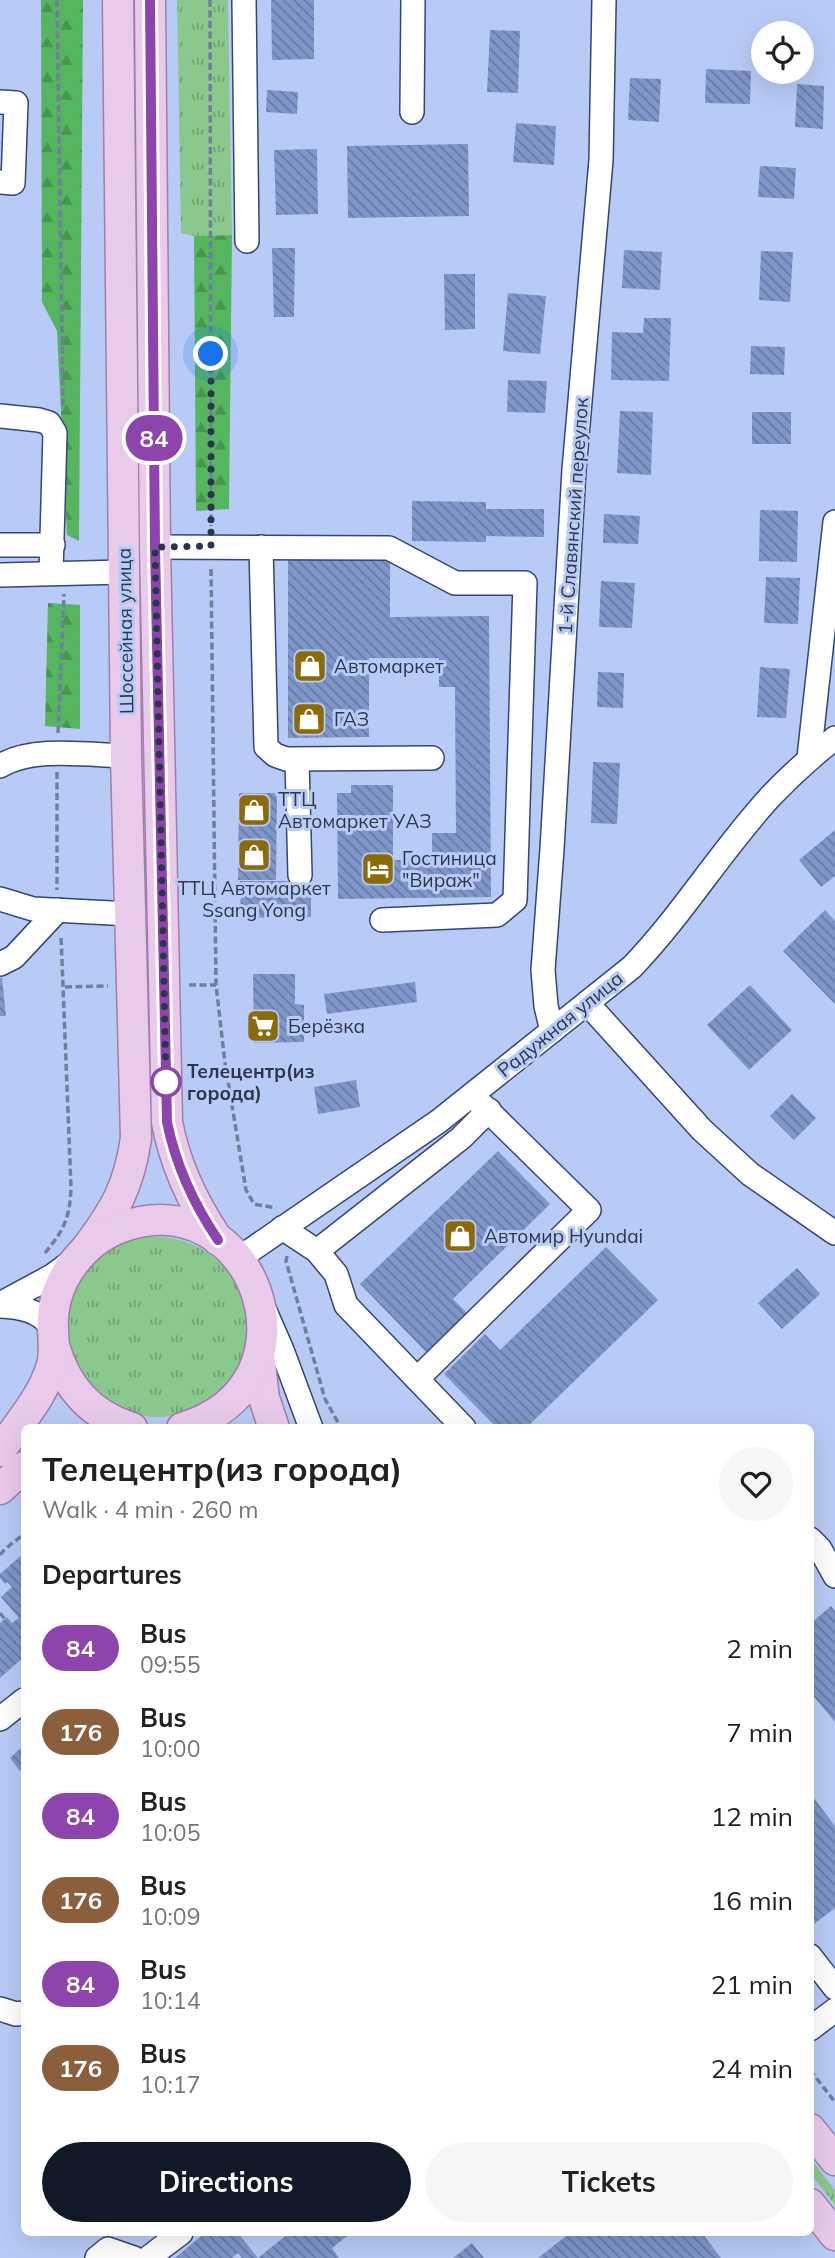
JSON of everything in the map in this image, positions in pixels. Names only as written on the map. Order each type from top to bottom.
[{"type":"main road","name":"Шоссейная улица","points":[[0,1451],[45,1381],[53,1362],[57,1295],[64,1278],[111,1215],[127,1181],[136,1138],[126,755],[118,0]]},
{"type":"main road","name":"Шоссейная улица","points":[[150,0],[155,547],[167,1122],[171,1144],[200,1214],[253,1281],[259,1298]]},
{"type":"main road","points":[[86,1249],[116,1229],[150,1221],[186,1225],[202,1231],[228,1249]]},
{"type":"main road","points":[[192,1424],[213,1416],[228,1404],[242,1390],[252,1373],[259,1355],[263,1327],[259,1298]]},
{"type":"main road","points":[[53,1336],[59,1364],[76,1393],[102,1416],[122,1424]]},
{"type":"main road","points":[[259,1355],[264,1398],[273,1424]]},
{"type":"main road","points":[[0,1489],[21,1470]]},
{"type":"main road","points":[[814,2134],[835,2160]]},
{"type":"main road","points":[[814,2209],[835,2235]]},
{"type":"street","points":[[244,0],[247,242]]},
{"type":"street","points":[[412,111],[413,0]]},
{"type":"street","name":"1-й Славянский переулок","points":[[552,1031],[545,1006],[543,970],[574,470],[601,160],[604,0]]},
{"type":"street","points":[[0,102],[16,103],[13,183],[0,182]]},
{"type":"street","points":[[0,416],[49,423],[55,433],[52,545],[58,573]]},
{"type":"street","points":[[809,758],[835,522]]},
{"type":"street","points":[[0,545],[52,545]]},
{"type":"street","points":[[155,547],[389,548],[455,583],[526,583],[515,900],[497,915],[382,920]]},
{"type":"street","points":[[261,547],[266,747],[275,755],[297,760],[432,758]]},
{"type":"street","points":[[0,575],[124,572]]},
{"type":"street","name":"Радужная улица","points":[[228,1249],[288,1227],[439,1121],[480,1103],[552,1031],[632,967],[659,939],[765,804],[809,758],[835,738]]},
{"type":"street","points":[[0,766],[16,758],[41,754],[126,755]]},
{"type":"street","points":[[297,760],[300,875]]},
{"type":"street","points":[[0,899],[33,909],[131,914]]},
{"type":"street","points":[[0,964],[14,957],[58,910]]},
{"type":"street","points":[[587,1003],[702,1130],[750,1174],[835,1233]]},
{"type":"street","points":[[317,1251],[461,1138],[480,1103],[589,1210],[417,1379]]},
{"type":"street","points":[[288,1227],[317,1251],[336,1274],[346,1306],[460,1424]]},
{"type":"street","points":[[0,1305],[52,1276],[86,1249]]},
{"type":"street","points":[[259,1298],[310,1424]]},
{"type":"street","points":[[0,1305],[36,1312],[53,1336]]},
{"type":"street","points":[[814,1543],[835,1576]]},
{"type":"street","points":[[0,1719],[21,1702]]},
{"type":"street","points":[[814,1961],[835,1988]]},
{"type":"street","points":[[0,2009],[21,2013]]},
{"type":"street","points":[[148,2258],[177,2236]]},
{"type":"street","points":[[97,2258],[108,2249],[134,2258]]},
{"type":"path","points":[[57,0],[63,420]]},
{"type":"path","points":[[210,0],[211,546],[216,985],[246,1190],[254,1203],[279,1209],[288,1227],[286,1261],[325,1399],[339,1424]]},
{"type":"path","points":[[38,1261],[62,1234],[70,1206],[65,987],[58,910],[58,573]]},
{"type":"path","points":[[0,1555],[21,1537]]},
{"type":"path","points":[[0,1614],[7,1622]]},
{"type":"path","points":[[814,2075],[835,2102]]},
{"type":"green space","points":[[41,0],[83,0],[79,541],[67,535],[57,331],[42,302]]},
{"type":"green space","points":[[177,0],[228,0],[232,235],[194,236],[181,233]]},
{"type":"green space","points":[[232,235],[229,509],[196,511],[194,236]]},
{"type":"green space","points":[[48,603],[80,605],[80,729],[45,726]]},
{"type":"green space","points":[[157,1237],[191,1244],[221,1263],[240,1293],[247,1327],[240,1361],[221,1391],[191,1410],[157,1417],[123,1410],[93,1391],[74,1361],[67,1327],[74,1293],[93,1263],[123,1244]]},
{"type":"green space","points":[[814,2163],[835,2190],[835,2205],[814,2178]]},
{"type":"building","points":[[271,0],[314,0],[314,59],[272,60]]},
{"type":"building","points":[[490,30],[520,31],[518,93],[487,92]]},
{"type":"building","points":[[706,69],[751,71],[750,104],[705,103]]},
{"type":"building","points":[[630,78],[661,79],[659,122],[628,120]]},
{"type":"building","points":[[797,84],[824,86],[823,129],[795,127]]},
{"type":"building","points":[[267,90],[298,92],[297,114],[266,112]]},
{"type":"building","points":[[516,123],[556,126],[554,165],[513,162]]},
{"type":"building","points":[[468,144],[469,216],[348,218],[347,146]]},
{"type":"building","points":[[317,149],[318,214],[276,215],[274,150]]},
{"type":"building","points":[[760,166],[796,168],[794,199],[758,197]]},
{"type":"building","points":[[272,248],[295,248],[294,317],[274,317]]},
{"type":"building","points":[[624,250],[662,252],[660,290],[622,288]]},
{"type":"building","points":[[761,251],[793,252],[790,302],[759,300]]},
{"type":"building","points":[[444,274],[475,274],[475,329],[445,330]]},
{"type":"building","points":[[508,293],[546,296],[540,354],[503,351]]},
{"type":"building","points":[[644,318],[671,318],[669,381],[611,380],[612,332],[643,333]]},
{"type":"building","points":[[751,346],[785,347],[784,375],[750,374]]},
{"type":"building","points":[[508,380],[547,381],[545,413],[507,412]]},
{"type":"building","points":[[620,411],[653,412],[651,475],[617,473]]},
{"type":"building","points":[[752,412],[791,412],[791,444],[752,444]]},
{"type":"building","points":[[412,501],[486,502],[486,509],[544,509],[544,537],[486,536],[486,542],[412,541]]},
{"type":"building","points":[[760,510],[798,511],[797,562],[759,561]]},
{"type":"building","points":[[604,514],[640,516],[638,544],[603,543]]},
{"type":"building","points":[[390,559],[390,617],[489,616],[491,897],[338,899],[337,793],[351,793],[351,785],[393,785],[393,860],[432,860],[432,833],[456,833],[455,687],[439,687],[439,658],[369,658],[369,737],[288,738],[288,560]]},
{"type":"building","points":[[766,577],[800,578],[798,624],[764,623]]},
{"type":"building","points":[[601,581],[635,583],[632,628],[599,627]]},
{"type":"building","points":[[760,667],[790,669],[786,718],[757,717]]},
{"type":"building","points":[[598,672],[624,673],[623,708],[597,707]]},
{"type":"building","points":[[593,762],[620,763],[617,824],[591,823]]},
{"type":"building","points":[[239,793],[277,793],[276,880],[238,880]]},
{"type":"building","points":[[835,830],[835,876],[821,887],[799,860]]},
{"type":"building","points":[[240,881],[311,881],[311,917],[241,918]]},
{"type":"building","points":[[825,910],[835,921],[835,1004],[783,951]]},
{"type":"building","points":[[253,974],[295,974],[295,1004],[304,1005],[304,1042],[254,1043]]},
{"type":"building","points":[[2,978],[6,1016],[0,1016]]},
{"type":"building","points":[[415,982],[417,1002],[327,1014],[324,994]]},
{"type":"building","points":[[750,985],[792,1030],[749,1070],[707,1025]]},
{"type":"building","points":[[356,1080],[360,1107],[318,1114],[314,1087]]},
{"type":"building","points":[[792,1094],[816,1118],[794,1140],[770,1116]]},
{"type":"building","points":[[498,1151],[550,1204],[453,1299],[468,1314],[428,1354],[360,1284]]},
{"type":"building","points":[[606,1247],[658,1300],[530,1424],[493,1424],[444,1374],[485,1334],[500,1350]]},
{"type":"building","points":[[797,1268],[820,1294],[782,1329],[758,1303]]},
{"type":"building","points":[[21,1556],[21,1660],[0,1678],[0,1623],[7,1617],[12,1623],[19,1618],[1,1597],[12,1587],[7,1582],[5,1584],[0,1574]]},
{"type":"building","points":[[831,1606],[835,1611],[835,1722],[814,1697],[814,1621]]},
{"type":"building","points":[[21,1748],[21,1770],[20,1771],[10,1758]]},
{"type":"building","points":[[814,1798],[835,1826],[835,1908],[814,1924]]},
{"type":"building","points":[[201,2236],[240,2236],[258,2258],[242,2258],[238,2253],[232,2258],[175,2258]]},
{"type":"building","points":[[285,2236],[347,2236],[332,2248],[339,2258],[258,2258]]},
{"type":"building","points":[[566,2236],[704,2236],[721,2258],[538,2258]]},
{"type":"building","points":[[472,2243],[484,2258],[453,2258]]},
{"type":"bus line","name":"84","points":[[150,0],[155,547],[167,1122],[171,1144],[188,1190],[218,1240]]},
{"type":"place","name":"Автомаркет","points":[[310,666]]},
{"type":"place","name":"ГАЗ","points":[[309,719]]},
{"type":"place","name":"ТТЦ Автомаркет УАЗ","points":[[254,810]]},
{"type":"place","name":"ТТЦ Автомаркет Ssang Yong","points":[[254,855]]},
{"type":"place","name":"Гостиница \"Вираж\"","points":[[378,869]]},
{"type":"place","name":"Берёзка","points":[[263,1026]]},
{"type":"place","name":"Телецентр(из города)","points":[[166,1082]]},
{"type":"place","name":"Автомир Hyundai","points":[[460,1236]]},
{"type":"route","points":[[166,1082],[155,547],[211,546],[211,354]]}]
